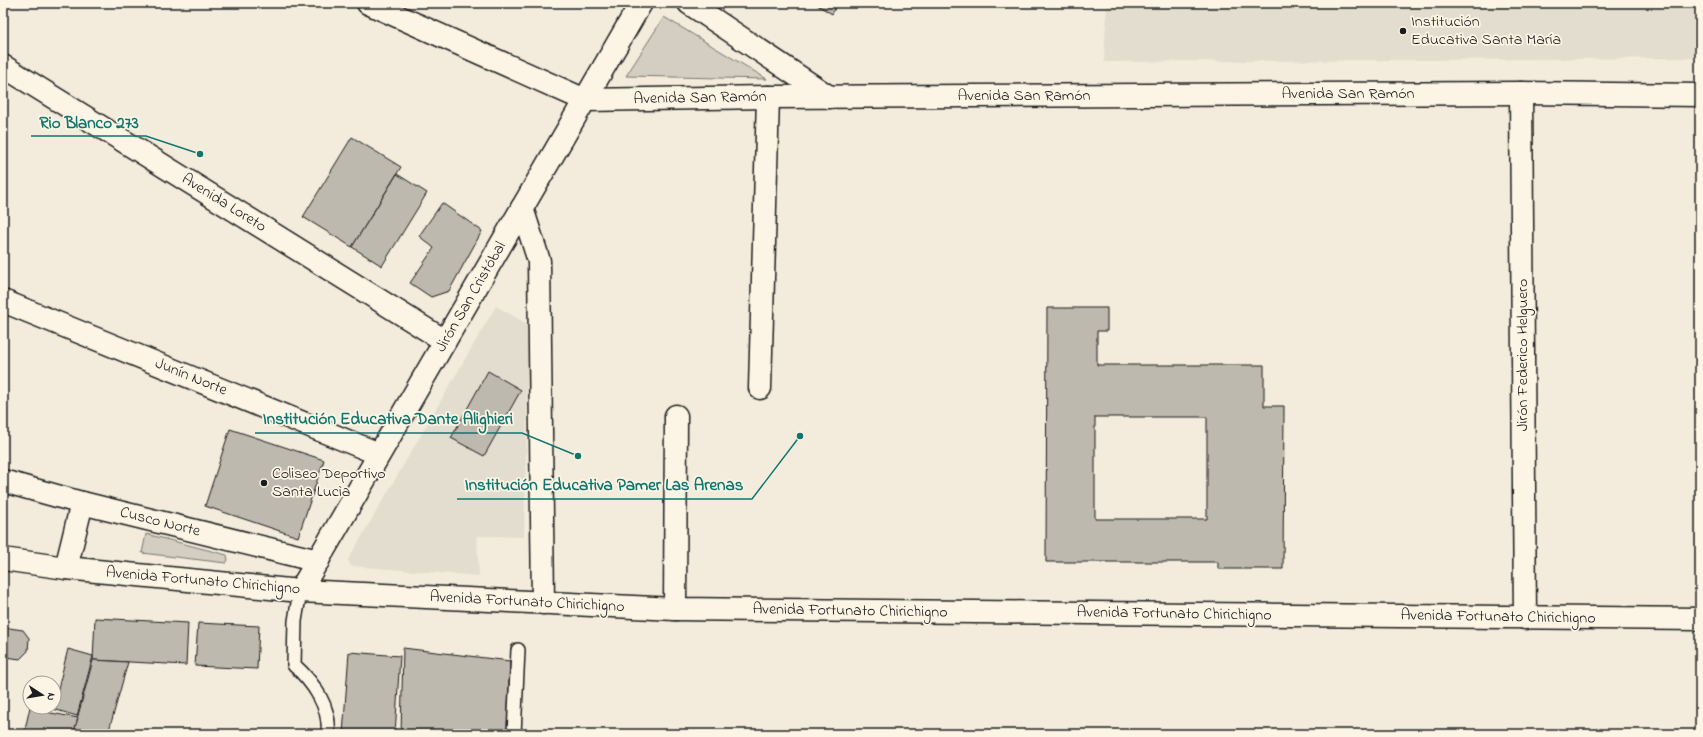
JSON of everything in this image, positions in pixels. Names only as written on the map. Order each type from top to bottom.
[{"type":"street","name":"Avenida San Ramón","points":[[368,3],[585,100],[768,97],[1521,93],[1700,95]]},
{"type":"street","name":"Jirón San Cristóbal","points":[[300,591],[641,3]]},
{"type":"street","points":[[690,3],[829,97]]},
{"type":"street","name":"Avenida Loreto","points":[[3,66],[445,341]]},
{"type":"street","name":"Jirón Federico Helguero","points":[[1521,93],[1525,618]]},
{"type":"street","points":[[760,388],[768,97]]},
{"type":"street","points":[[522,208],[539,261],[543,603]]},
{"type":"street","name":"Junín Norte","points":[[3,301],[379,454]]},
{"type":"street","points":[[675,609],[676,416]]},
{"type":"street","name":"Cusco Norte","points":[[3,481],[82,503],[318,561]]},
{"type":"street","points":[[66,568],[82,503]]},
{"type":"street","name":"Avenida Fortunato Chirichigno","points":[[3,559],[66,568],[300,591],[675,609],[1700,619]]},
{"type":"lane","points":[[300,591],[295,621],[294,665],[306,676],[322,700],[329,725],[328,734]]},
{"type":"lane","points":[[514,734],[518,650]]},
{"type":"shaded area","name":"Institución Educativa Santa María","points":[[1107,3],[1700,3],[1700,58],[1104,62]]},
{"type":"shaded area","points":[[664,17],[767,79],[626,76]]},
{"type":"shaded area","points":[[496,306],[529,325],[524,537],[477,536],[479,576],[351,566],[348,560]]},
{"type":"shaded area","points":[[146,534],[227,555],[228,560],[226,563],[142,553]]},
{"type":"building","points":[[814,3],[838,3],[832,14]]},
{"type":"building","points":[[352,137],[401,167],[352,247],[303,217]]},
{"type":"building","points":[[397,174],[427,193],[382,266],[352,247]]},
{"type":"building","points":[[442,203],[482,231],[449,291],[431,297],[410,283],[434,248],[419,236]]},
{"type":"building","points":[[1047,308],[1107,308],[1107,331],[1097,331],[1097,365],[1264,365],[1264,406],[1284,406],[1283,569],[1218,569],[1218,562],[1046,562]],"holes":[[[1095,417],[1207,417],[1207,519],[1095,519]]]},
{"type":"building","points":[[488,371],[521,390],[484,456],[451,438]]},
{"type":"building","name":"Coliseo Deportivo Santa Lucìa","points":[[230,429],[324,460],[298,537],[205,506]]},
{"type":"building","points":[[95,618],[188,623],[186,665],[93,660]]},
{"type":"building","points":[[198,623],[259,626],[257,669],[195,666]]},
{"type":"building","points":[[9,628],[23,630],[29,638],[28,651],[20,659],[6,657],[3,653],[3,633]]},
{"type":"building","points":[[403,648],[510,661],[507,734],[401,734]]},
{"type":"building","points":[[68,649],[93,656],[77,716],[62,712],[62,675]]},
{"type":"building","points":[[349,652],[400,656],[395,734],[343,734]]},
{"type":"building","points":[[93,660],[128,662],[108,734],[73,734]]},
{"type":"building","points":[[28,715],[62,715],[78,718],[73,734],[24,734]]},
{"type":"place","name":"Institución Educativa Santa María","points":[[1403,31]]},
{"type":"place","name":"Rio Blanco 273","points":[[200,154]]},
{"type":"place","name":"Institución Educativa Pamer Las Arenas","points":[[800,436]]},
{"type":"place","name":"Institución Educativa Dante Alighieri","points":[[578,456]]},
{"type":"place","name":"Coliseo Deportivo Santa Lucìa","points":[[264,483]]}]
